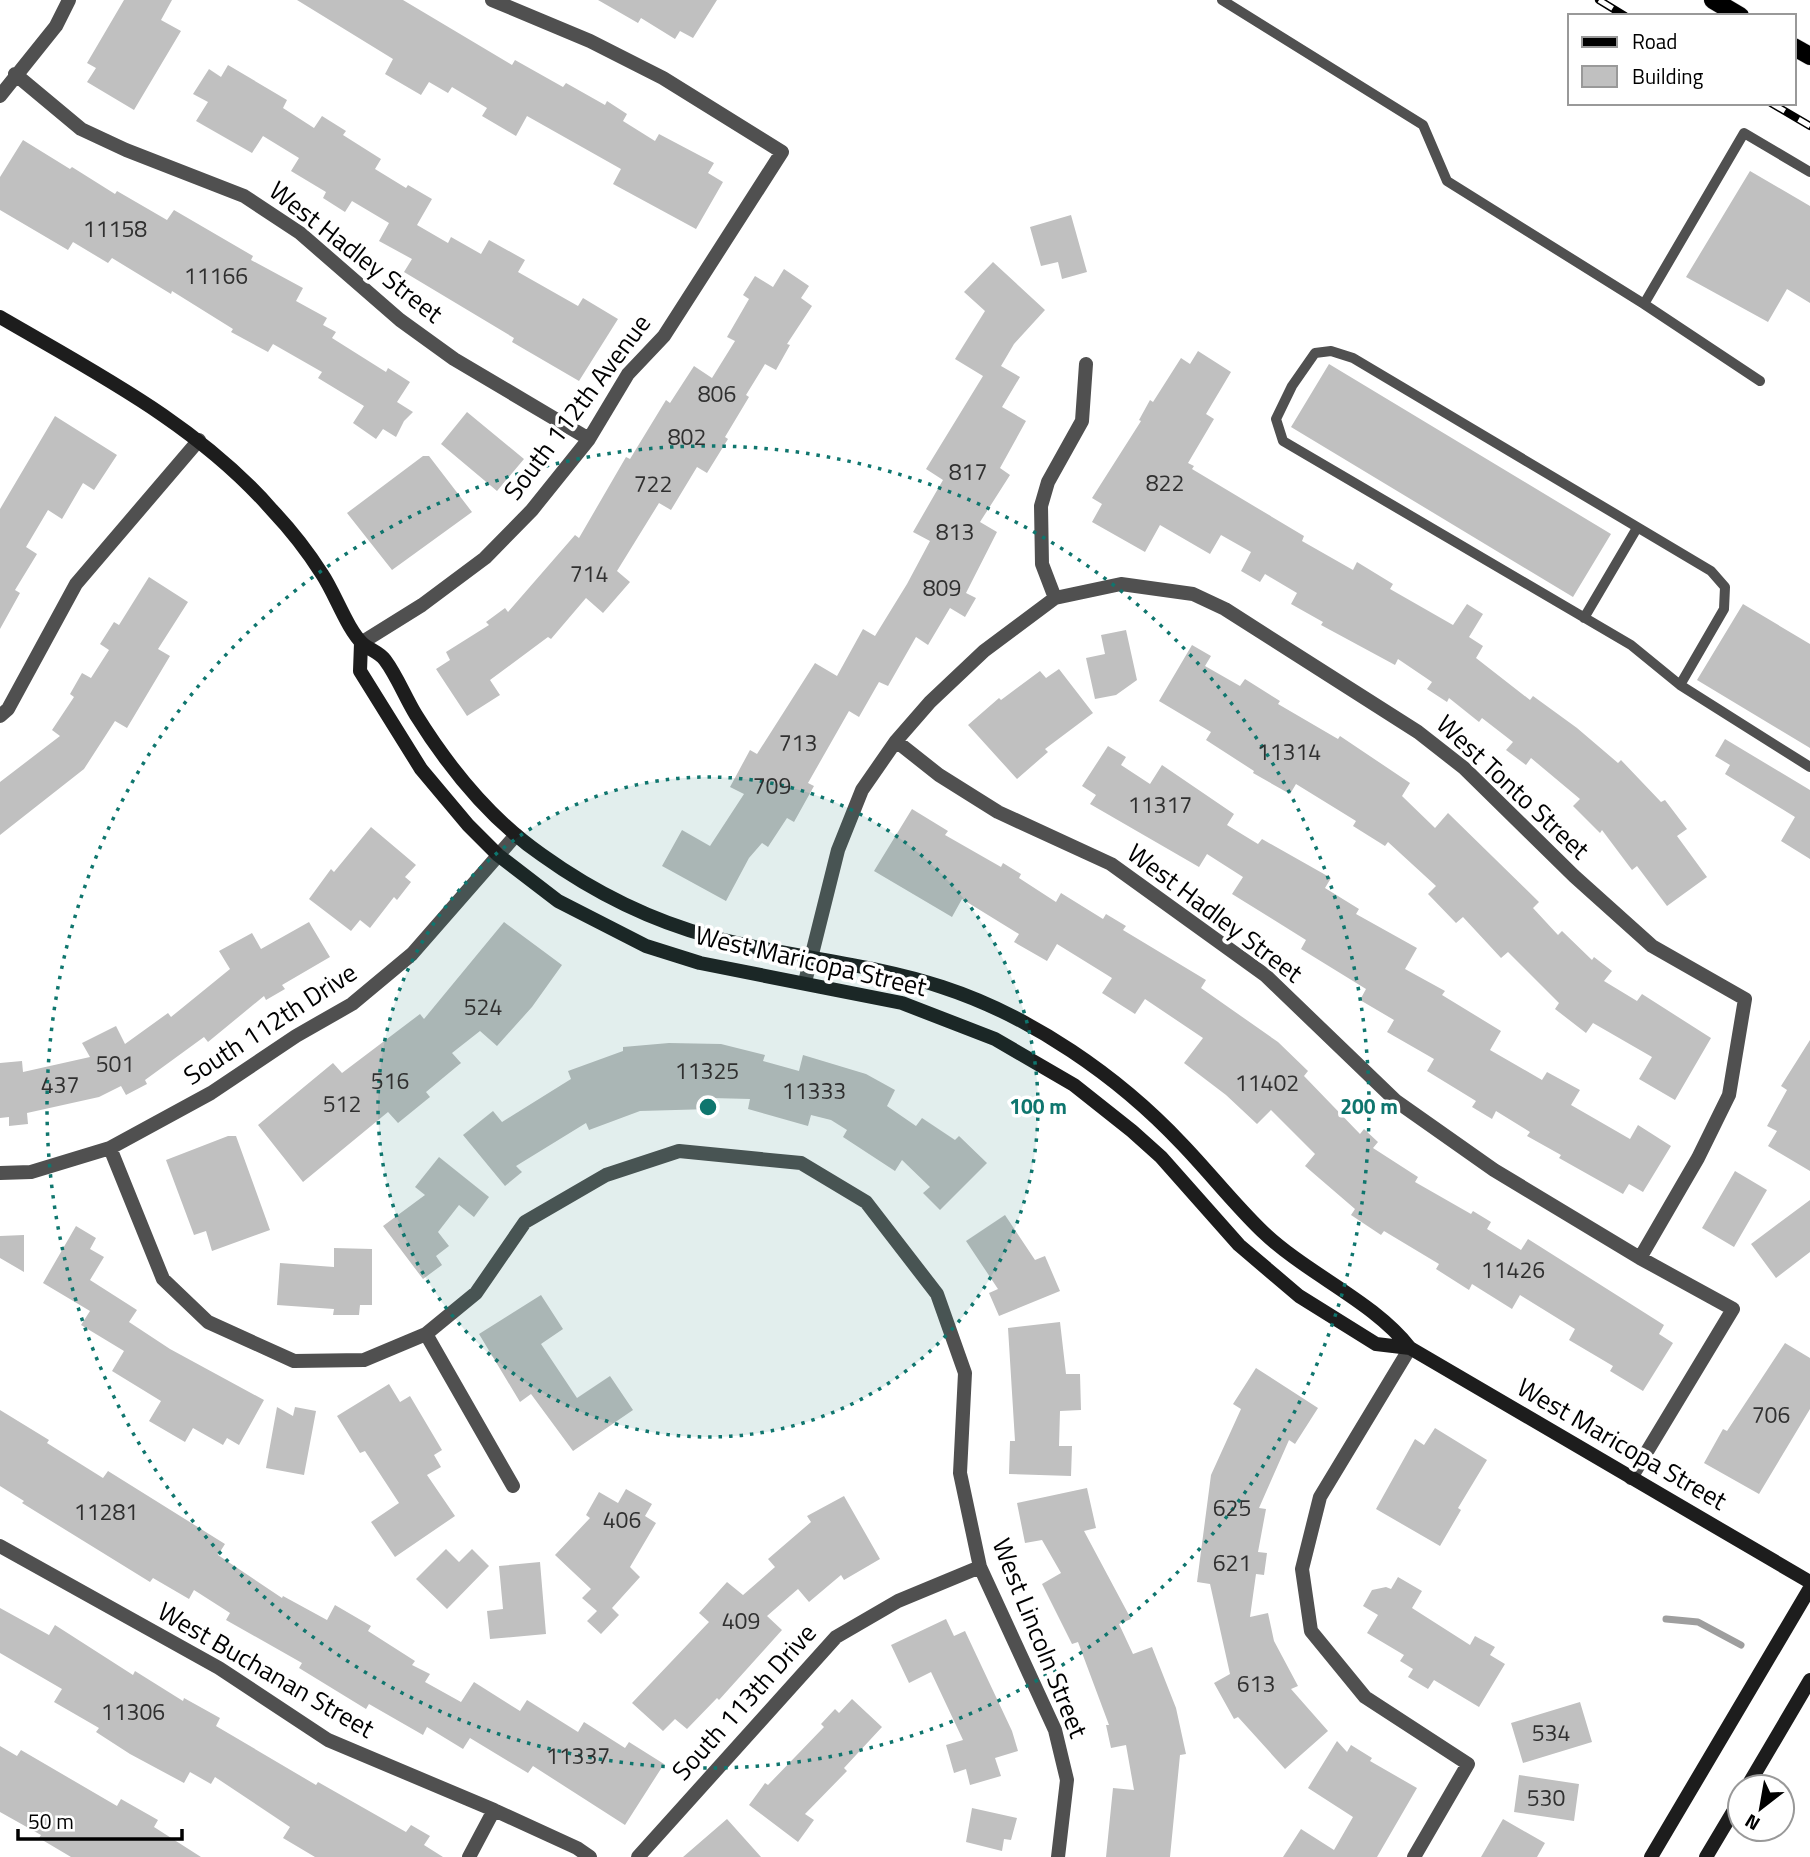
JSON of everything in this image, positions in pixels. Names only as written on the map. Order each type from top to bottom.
[{"type":"main road","points":[[1713,0],[1737,14]]},
{"type":"street","points":[[0,96],[56,26],[69,0]]},
{"type":"street","name":"South 112th Avenue","points":[[361,643],[422,605],[485,558],[532,510],[589,439],[628,374],[664,336],[782,152],[663,78],[590,41],[492,0]]},
{"type":"street","name":"West Hadley Street","points":[[15,74],[80,129],[244,196],[300,233],[400,320],[454,359],[589,439]]},
{"type":"street","name":"West Maricopa Street","points":[[0,317],[119,387],[199,440],[272,509],[321,573],[361,643],[383,656],[433,742],[461,780],[516,835],[585,884],[636,911],[716,938],[881,970],[944,988],[1009,1016],[1118,1084],[1171,1133],[1262,1231],[1311,1272],[1390,1323],[1410,1348],[1810,1582]]},
{"type":"street","points":[[805,982],[838,850],[862,790],[896,741],[930,702],[985,651],[1055,598],[1042,564],[1041,506],[1048,482],[1082,421],[1086,364]]},
{"type":"street","points":[[0,716],[8,709],[76,584],[199,440]]},
{"type":"street","name":"West Tonto Street","points":[[1055,598],[1121,584],[1193,594],[1225,609],[1362,694],[1464,768],[1574,876],[1652,946],[1745,999],[1729,1095],[1698,1158],[1640,1258]]},
{"type":"street","name":"West Maricopa Street","points":[[361,643],[360,671],[403,743],[444,799],[498,855],[558,901],[646,946],[700,962],[902,1003],[995,1039],[1074,1085],[1161,1157],[1239,1245],[1281,1282],[1322,1312],[1376,1344],[1410,1348]]},
{"type":"street","name":"West Hadley Street","points":[[896,741],[939,775],[998,812],[1111,864],[1265,975],[1396,1101],[1494,1170],[1640,1258],[1733,1309],[1631,1478]]},
{"type":"street","name":"South 112th Drive","points":[[0,1173],[31,1172],[110,1148],[211,1093],[296,1036],[352,1004],[412,954],[516,835]]},
{"type":"street","name":"West Lincoln Street","points":[[110,1148],[163,1279],[208,1322],[295,1361],[364,1360],[426,1334],[476,1293],[525,1222],[606,1175],[680,1151],[801,1163],[866,1202],[937,1294],[965,1373],[961,1473],[980,1567],[1055,1730],[1068,1780],[1058,1857]]},
{"type":"street","points":[[426,1334],[513,1486]]},
{"type":"street","points":[[1410,1348],[1320,1497],[1302,1569],[1311,1631],[1365,1697],[1468,1764],[1413,1857]]},
{"type":"street","name":"West Buchanan Street","points":[[0,1546],[219,1668],[328,1740],[494,1810],[590,1857]]},
{"type":"street","name":"South 113th Drive","points":[[638,1857],[836,1637],[898,1601],[980,1567]]},
{"type":"street","points":[[1651,1857],[1810,1588]]},
{"type":"street","points":[[1755,1773],[1810,1680]]},
{"type":"street","points":[[469,1857],[494,1810]]},
{"type":"street","points":[[1706,1857],[1726,1823]]},
{"type":"lane","points":[[1222,0],[1423,125],[1447,181],[1644,304],[1760,381]]},
{"type":"lane","points":[[1644,304],[1744,133],[1810,172]]},
{"type":"lane","points":[[1680,685],[1724,609],[1725,587],[1711,571],[1353,358],[1331,351],[1315,353],[1292,386],[1276,419],[1283,441],[1631,645],[1680,685],[1810,767]]},
{"type":"lane","points":[[1584,618],[1637,528]]},
{"type":"building","points":[[124,0],[172,0],[161,20],[181,31],[134,110],[87,82],[96,68],[87,63]]},
{"type":"building","points":[[297,0],[403,0],[512,65],[515,60],[563,87],[566,83],[605,105],[607,101],[627,114],[623,121],[655,141],[659,134],[714,163],[708,173],[723,182],[696,229],[613,184],[621,169],[527,116],[516,136],[482,116],[487,108],[452,87],[448,93],[429,82],[421,95],[385,74],[393,59]]},
{"type":"building","points":[[598,0],[717,0],[693,38],[680,31],[675,39],[641,18],[638,23]]},
{"type":"building","points":[[228,65],[287,100],[283,108],[314,128],[322,116],[346,131],[343,135],[381,159],[375,169],[406,188],[408,185],[432,199],[417,225],[448,243],[451,237],[481,254],[489,240],[525,260],[518,272],[578,306],[583,298],[618,319],[579,381],[512,342],[514,338],[404,272],[412,259],[379,241],[389,223],[352,201],[345,212],[323,198],[326,192],[291,171],[299,158],[263,136],[252,153],[196,121],[208,102],[193,94],[209,69],[221,77]]},
{"type":"building","points":[[23,140],[115,194],[117,191],[167,220],[174,210],[253,256],[251,260],[303,288],[296,301],[327,318],[323,325],[336,332],[332,338],[386,372],[388,368],[410,382],[397,402],[413,412],[404,421],[396,437],[383,429],[376,439],[353,423],[364,406],[318,378],[322,372],[273,344],[268,352],[231,332],[233,329],[172,291],[171,294],[112,258],[108,263],[73,242],[68,250],[0,210],[0,177]]},
{"type":"building","points":[[1750,171],[1810,206],[1810,303],[1787,289],[1768,322],[1686,277]]},
{"type":"building","points":[[1071,215],[1087,272],[1062,279],[1058,262],[1041,266],[1030,227]]},
{"type":"building","points":[[993,262],[1045,310],[1014,344],[1001,366],[1020,377],[1002,407],[1026,421],[1000,468],[1010,475],[980,522],[997,532],[966,593],[976,598],[965,617],[950,608],[928,645],[916,637],[888,686],[879,682],[859,717],[849,711],[808,783],[814,786],[794,822],[787,818],[768,847],[762,843],[749,858],[726,901],[662,866],[682,830],[710,846],[744,794],[730,787],[750,750],[757,754],[815,663],[837,676],[863,629],[875,636],[907,584],[930,541],[913,532],[943,480],[926,469],[983,376],[955,359],[985,311],[964,292]]},
{"type":"building","points":[[784,269],[809,286],[801,298],[812,306],[787,344],[790,345],[776,370],[765,364],[725,437],[728,439],[707,473],[697,467],[671,510],[659,503],[617,571],[630,582],[603,613],[586,598],[551,639],[548,637],[490,680],[500,695],[467,716],[436,669],[450,660],[446,652],[489,625],[486,622],[505,608],[508,612],[575,535],[579,538],[626,457],[630,459],[666,400],[670,403],[694,366],[712,378],[735,341],[727,337],[749,299],[743,295],[755,276],[773,287]]},
{"type":"building","points":[[1198,351],[1231,372],[1206,414],[1214,419],[1188,463],[1194,466],[1192,469],[1304,536],[1302,541],[1353,570],[1357,562],[1393,584],[1390,589],[1453,625],[1467,604],[1483,614],[1469,637],[1483,646],[1476,658],[1530,700],[1533,696],[1577,728],[1618,763],[1621,760],[1661,802],[1665,800],[1687,829],[1677,836],[1707,877],[1667,906],[1637,866],[1632,870],[1602,830],[1600,833],[1573,806],[1580,799],[1531,758],[1526,765],[1506,750],[1513,742],[1482,718],[1479,722],[1449,698],[1447,702],[1427,689],[1432,682],[1398,659],[1395,665],[1321,625],[1323,622],[1291,604],[1297,593],[1265,574],[1260,582],[1241,571],[1251,552],[1221,535],[1210,554],[1160,525],[1145,552],[1092,522],[1102,504],[1092,498],[1141,421],[1139,420],[1150,400],[1153,402],[1181,358],[1190,364]]},
{"type":"building","points":[[1329,364],[1611,534],[1573,597],[1291,427]]},
{"type":"building","points":[[467,412],[524,459],[497,491],[441,444]]},
{"type":"building","points":[[55,416],[117,455],[94,490],[83,483],[62,519],[48,510],[26,547],[37,554],[15,590],[20,593],[0,629],[0,509]]},
{"type":"building","points":[[423,456],[429,456],[472,512],[392,570],[347,513]]},
{"type":"building","points":[[149,577],[188,602],[158,649],[170,656],[127,728],[115,721],[84,769],[0,835],[0,782],[60,736],[52,730],[74,697],[70,694],[82,673],[91,678],[109,650],[100,644],[114,622],[119,625]]},
{"type":"building","points":[[1743,604],[1810,644],[1810,748],[1697,680]]},
{"type":"building","points":[[1126,630],[1137,680],[1116,695],[1095,699],[1086,658],[1105,654],[1101,635]]},
{"type":"building","points":[[1192,645],[1211,656],[1205,666],[1240,686],[1245,679],[1280,701],[1278,704],[1338,739],[1340,736],[1410,783],[1402,796],[1435,828],[1448,813],[1539,902],[1533,908],[1558,935],[1562,931],[1592,960],[1594,957],[1612,971],[1604,981],[1637,1001],[1642,994],[1711,1038],[1675,1100],[1639,1079],[1652,1057],[1593,1023],[1586,1033],[1555,1009],[1559,1003],[1508,952],[1501,958],[1463,917],[1456,923],[1428,894],[1436,886],[1388,842],[1385,846],[1353,826],[1356,821],[1296,784],[1290,794],[1253,773],[1254,771],[1206,740],[1211,732],[1159,701]]},
{"type":"building","points":[[1059,669],[1093,713],[1045,749],[1048,752],[1017,779],[968,725],[999,698],[1001,700],[1040,671],[1046,678]]},
{"type":"building","points":[[1725,739],[1810,790],[1810,859],[1781,841],[1795,817],[1725,774],[1730,765],[1715,756]]},
{"type":"building","points":[[1108,746],[1126,757],[1121,765],[1150,784],[1162,765],[1234,814],[1227,825],[1258,844],[1262,839],[1331,878],[1325,888],[1359,909],[1356,914],[1417,948],[1405,969],[1445,991],[1442,995],[1501,1031],[1490,1050],[1542,1080],[1547,1072],[1580,1090],[1571,1105],[1630,1139],[1638,1125],[1671,1146],[1643,1192],[1629,1184],[1623,1194],[1559,1158],[1561,1155],[1527,1136],[1530,1132],[1496,1111],[1492,1119],[1472,1107],[1476,1101],[1427,1071],[1434,1059],[1387,1032],[1394,1020],[1360,1000],[1366,989],[1301,949],[1306,940],[1232,894],[1243,877],[1207,854],[1199,867],[1090,804],[1096,795],[1082,786]]},
{"type":"building","points":[[912,809],[948,831],[945,835],[1001,867],[1003,863],[1021,874],[1019,878],[1056,902],[1061,893],[1103,919],[1106,914],[1126,926],[1123,930],[1206,980],[1201,988],[1278,1042],[1308,1071],[1304,1076],[1360,1134],[1364,1129],[1378,1142],[1373,1148],[1418,1177],[1415,1182],[1471,1214],[1473,1211],[1491,1222],[1487,1229],[1521,1250],[1528,1239],[1664,1325],[1659,1334],[1673,1343],[1643,1391],[1610,1371],[1613,1366],[1569,1340],[1575,1329],[1520,1295],[1512,1309],[1472,1284],[1469,1290],[1436,1269],[1439,1264],[1384,1231],[1381,1235],[1351,1215],[1355,1209],[1305,1166],[1315,1154],[1271,1110],[1257,1124],[1226,1095],[1184,1063],[1203,1038],[1145,999],[1135,1014],[1102,993],[1112,978],[1057,944],[1047,961],[1014,942],[1019,934],[962,899],[952,917],[874,871]]},
{"type":"building","points":[[371,827],[416,865],[405,877],[411,882],[397,900],[394,897],[370,928],[360,920],[351,931],[309,899],[331,869],[334,872]]},
{"type":"building","points":[[309,922],[330,957],[282,985],[285,989],[266,1000],[264,996],[208,1042],[204,1037],[145,1080],[147,1084],[126,1095],[121,1086],[99,1097],[27,1113],[28,1124],[9,1126],[9,1117],[0,1118],[0,1063],[22,1061],[23,1072],[90,1057],[82,1043],[116,1026],[125,1044],[168,1013],[171,1017],[230,969],[219,951],[252,933],[261,949]]},
{"type":"building","points":[[504,922],[562,965],[532,1007],[497,1046],[480,1031],[452,1053],[461,1063],[426,1092],[430,1097],[398,1123],[388,1112],[303,1182],[258,1125],[333,1063],[342,1073],[420,1014],[424,1019]]},
{"type":"building","points":[[1810,1040],[1810,1171],[1768,1146],[1777,1131],[1767,1126],[1787,1090],[1781,1086]]},
{"type":"building","points":[[669,1043],[721,1044],[765,1055],[763,1061],[799,1071],[803,1055],[866,1074],[895,1090],[887,1106],[916,1126],[922,1118],[955,1140],[959,1136],[987,1163],[940,1210],[923,1193],[930,1187],[902,1160],[895,1171],[843,1137],[847,1130],[831,1120],[811,1115],[808,1126],[748,1109],[750,1099],[711,1098],[711,1109],[640,1111],[589,1130],[586,1123],[516,1166],[522,1172],[505,1186],[463,1135],[493,1111],[502,1122],[571,1079],[568,1071],[623,1051],[623,1047]]},
{"type":"building","points":[[228,1136],[236,1136],[270,1230],[212,1251],[206,1231],[194,1235],[166,1160]]},
{"type":"building","points":[[439,1157],[489,1197],[474,1217],[459,1205],[438,1232],[449,1246],[436,1256],[442,1265],[423,1279],[383,1226],[425,1195],[415,1187]]},
{"type":"building","points":[[1735,1171],[1767,1190],[1734,1247],[1702,1228]]},
{"type":"building","points":[[1810,1200],[1810,1252],[1776,1278],[1751,1244]]},
{"type":"building","points":[[1005,1215],[1035,1260],[1045,1256],[1060,1291],[999,1316],[989,1293],[998,1289],[966,1241]]},
{"type":"building","points":[[76,1226],[96,1238],[90,1249],[104,1257],[90,1280],[137,1310],[129,1322],[170,1349],[264,1400],[239,1445],[227,1438],[223,1445],[193,1428],[185,1442],[149,1421],[161,1401],[112,1371],[124,1351],[81,1325],[90,1311],[43,1283]]},
{"type":"building","points":[[24,1235],[24,1272],[0,1258],[0,1236]]},
{"type":"building","points":[[334,1248],[372,1249],[372,1305],[360,1305],[359,1315],[333,1315],[334,1309],[277,1305],[280,1263],[334,1267]]},
{"type":"building","points":[[541,1295],[563,1329],[541,1344],[577,1398],[610,1376],[633,1410],[573,1451],[531,1394],[520,1402],[479,1334]]},
{"type":"building","points":[[1060,1322],[1066,1374],[1080,1374],[1081,1410],[1060,1411],[1059,1446],[1072,1446],[1071,1476],[1009,1474],[1010,1441],[1015,1441],[1008,1328]]},
{"type":"building","points":[[1785,1343],[1810,1358],[1810,1409],[1759,1494],[1704,1463],[1723,1429],[1727,1431]]},
{"type":"building","points":[[1256,1368],[1318,1408],[1295,1444],[1289,1440],[1259,1508],[1266,1509],[1258,1552],[1267,1553],[1264,1575],[1256,1574],[1250,1617],[1268,1613],[1274,1641],[1298,1686],[1291,1689],[1328,1731],[1285,1769],[1238,1717],[1234,1719],[1214,1683],[1230,1674],[1210,1584],[1197,1582],[1211,1475],[1241,1409],[1233,1404]]},
{"type":"building","points":[[389,1384],[400,1402],[410,1396],[442,1450],[434,1455],[441,1467],[427,1475],[455,1516],[395,1557],[371,1522],[399,1503],[365,1451],[360,1453],[337,1416]]},
{"type":"building","points":[[277,1407],[293,1416],[295,1407],[316,1411],[304,1475],[266,1468]]},
{"type":"building","points":[[0,1410],[103,1478],[108,1471],[225,1544],[218,1555],[282,1598],[283,1596],[327,1620],[335,1605],[371,1626],[368,1631],[415,1661],[412,1665],[430,1674],[425,1682],[461,1702],[474,1682],[520,1711],[527,1700],[578,1732],[584,1722],[625,1748],[629,1742],[664,1764],[625,1825],[533,1766],[528,1773],[470,1738],[463,1749],[427,1727],[423,1735],[369,1704],[366,1709],[299,1668],[302,1663],[226,1620],[230,1613],[194,1590],[189,1599],[153,1578],[150,1582],[22,1503],[24,1501],[0,1486]]},
{"type":"building","points":[[1435,1428],[1487,1460],[1458,1508],[1461,1510],[1440,1546],[1376,1509],[1415,1439],[1424,1445]]},
{"type":"building","points":[[1087,1488],[1096,1528],[1084,1531],[1131,1619],[1119,1624],[1133,1654],[1152,1647],[1176,1708],[1186,1754],[1180,1755],[1170,1857],[1106,1857],[1113,1788],[1134,1790],[1126,1745],[1111,1748],[1106,1725],[1109,1725],[1078,1642],[1072,1644],[1042,1584],[1061,1573],[1042,1540],[1025,1543],[1017,1503]]},
{"type":"building","points":[[626,1489],[652,1504],[645,1516],[656,1523],[630,1567],[640,1577],[612,1608],[619,1615],[601,1634],[587,1621],[597,1611],[582,1598],[591,1589],[555,1555],[590,1518],[586,1515],[599,1492],[618,1503]]},
{"type":"building","points":[[844,1496],[880,1559],[844,1580],[841,1575],[809,1602],[798,1589],[767,1616],[782,1630],[719,1700],[717,1698],[687,1729],[675,1719],[663,1731],[632,1703],[709,1622],[699,1613],[727,1582],[743,1595],[775,1567],[768,1559],[811,1522],[807,1516]]},
{"type":"building","points":[[446,1549],[459,1562],[472,1549],[489,1566],[447,1609],[416,1579]]},
{"type":"building","points":[[540,1562],[546,1634],[490,1639],[487,1611],[503,1609],[499,1566]]},
{"type":"building","points":[[1398,1577],[1422,1591],[1412,1608],[1470,1645],[1475,1636],[1495,1647],[1490,1655],[1505,1664],[1479,1707],[1434,1680],[1428,1689],[1408,1677],[1413,1669],[1400,1661],[1404,1655],[1367,1633],[1378,1615],[1363,1606],[1372,1590],[1386,1587],[1391,1589]]},
{"type":"building","points":[[0,1608],[49,1635],[55,1625],[133,1675],[135,1671],[183,1701],[184,1698],[220,1718],[216,1726],[316,1785],[318,1782],[406,1832],[411,1825],[430,1836],[424,1845],[443,1857],[315,1857],[283,1838],[290,1827],[215,1777],[211,1784],[190,1772],[184,1783],[130,1754],[96,1732],[99,1728],[54,1702],[62,1689],[0,1653]]},
{"type":"building","points":[[946,1619],[954,1636],[965,1631],[1012,1731],[1018,1751],[995,1758],[1001,1776],[970,1785],[966,1769],[954,1773],[946,1745],[963,1740],[931,1672],[909,1683],[891,1645]]},
{"type":"building","points":[[852,1699],[882,1727],[844,1768],[847,1771],[805,1814],[814,1820],[798,1842],[749,1805],[765,1783],[768,1785],[824,1727],[821,1724],[835,1709],[839,1713]]},
{"type":"building","points":[[1580,1702],[1592,1742],[1523,1763],[1511,1723]]},
{"type":"building","points":[[1337,1741],[1347,1752],[1351,1745],[1372,1758],[1370,1761],[1417,1788],[1377,1857],[1283,1857],[1301,1829],[1334,1850],[1353,1817],[1308,1788]]},
{"type":"building","points":[[0,1746],[17,1756],[21,1750],[117,1806],[121,1799],[158,1820],[154,1827],[201,1857],[71,1857],[39,1838],[41,1835],[0,1812]]},
{"type":"building","points":[[1519,1775],[1579,1784],[1574,1821],[1514,1812]]},
{"type":"building","points":[[972,1808],[1017,1818],[1011,1840],[1004,1839],[1002,1851],[966,1842]]},
{"type":"building","points":[[727,1819],[761,1857],[683,1857]]},
{"type":"building","points":[[1503,1819],[1545,1843],[1537,1857],[1481,1857]]},
{"type":"waterway","points":[[1666,1619],[1698,1622],[1741,1645]]},
{"type":"railway","points":[[1599,0],[1622,14]]},
{"type":"railway","points":[[1774,105],[1810,126]]}]
